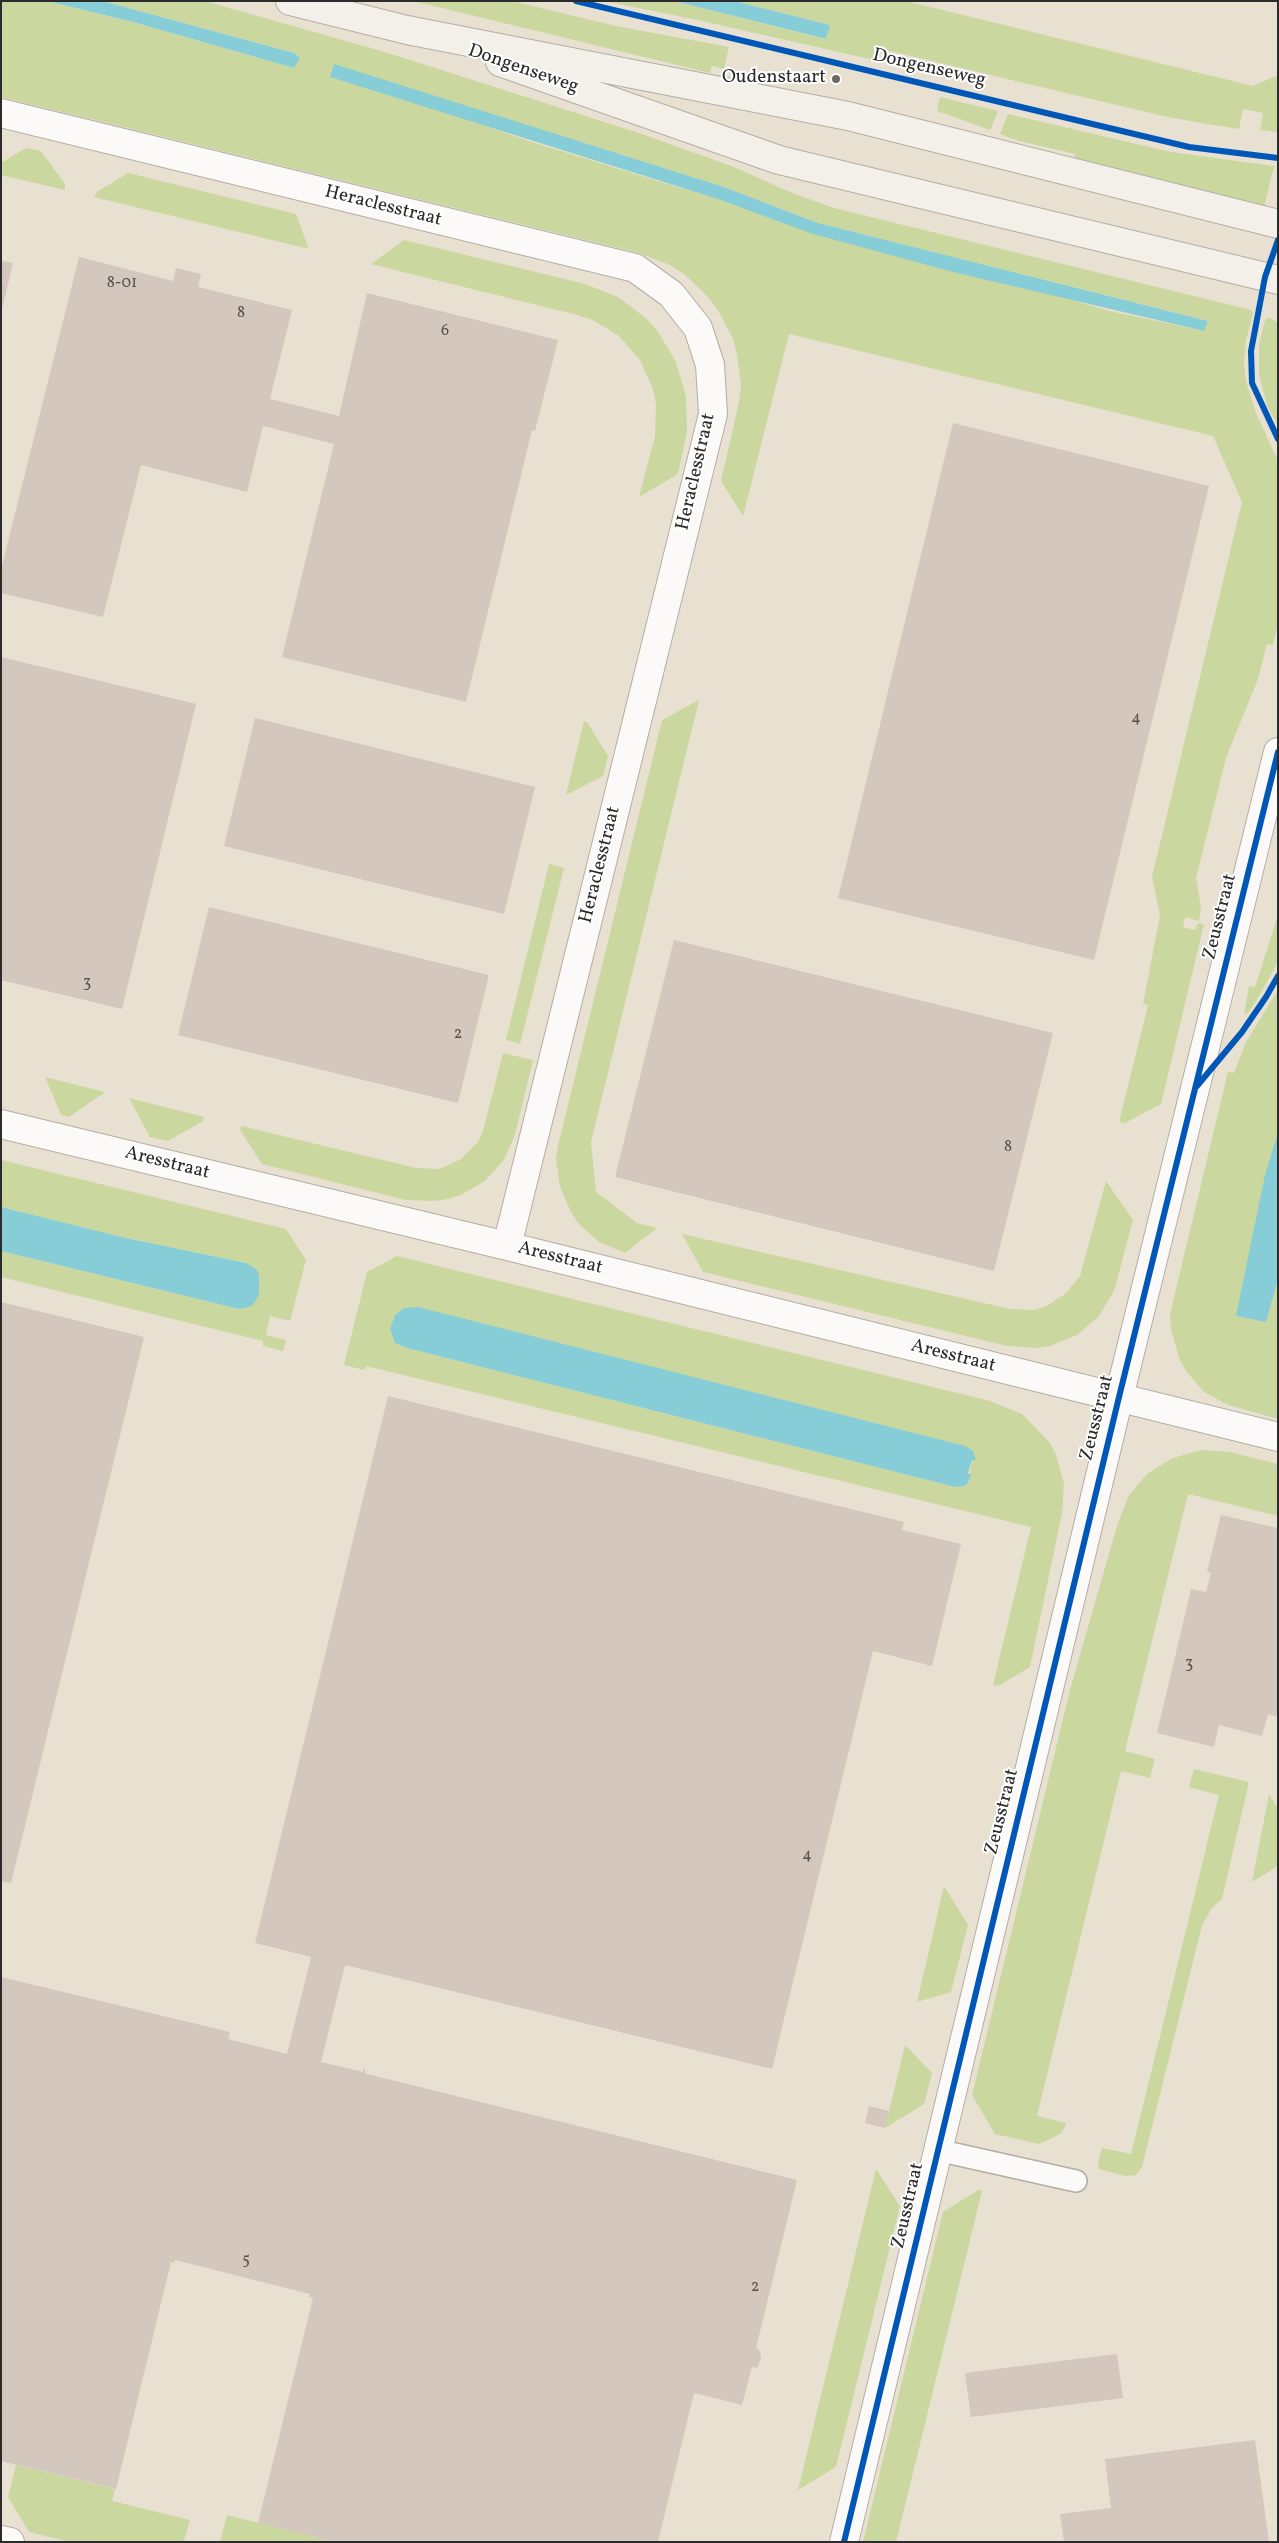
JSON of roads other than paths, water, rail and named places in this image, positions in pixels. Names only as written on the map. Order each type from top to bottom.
[{"type":"street","name":"Dongenseweg","points":[[290,1],[407,30],[848,116],[1278,224]]},
{"type":"street","name":"Dongenseweg","points":[[407,30],[779,160],[1278,280]]},
{"type":"street","name":"Heraclesstraat","points":[[1,113],[635,268],[671,294],[698,328],[710,365],[713,414],[507,1246]]},
{"type":"street","name":"Zeusstraat","points":[[844,2542],[1119,1397],[1278,752]]},
{"type":"street","name":"Aresstraat","points":[[1,1124],[507,1246],[1278,1437]]},
{"type":"street","points":[[1,2540],[10,2542]]},
{"type":"lane","name":"Zeusstraat","points":[[938,2150],[1076,2181]]},
{"type":"water","points":[[47,1],[102,1],[294,53],[300,58],[294,68],[133,22]]},
{"type":"water","points":[[674,1],[734,1],[830,25],[826,39]]},
{"type":"water","points":[[334,64],[724,187],[818,223],[1208,321],[1204,331],[957,273],[813,234],[718,199],[330,77]]},
{"type":"water","points":[[1278,1132],[1278,1280],[1266,1322],[1236,1316],[1265,1175]]},
{"type":"water","points":[[1,1207],[126,1238],[246,1263],[256,1269],[259,1274],[259,1295],[252,1306],[239,1309],[1,1251]]},
{"type":"water","points":[[418,1307],[965,1446],[973,1451],[976,1460],[972,1460],[968,1473],[971,1475],[968,1483],[965,1486],[955,1487],[407,1348],[395,1343],[390,1329],[395,1315],[404,1308]]},
{"type":"place","name":"Oudenstaart","points":[[836,79]]}]
